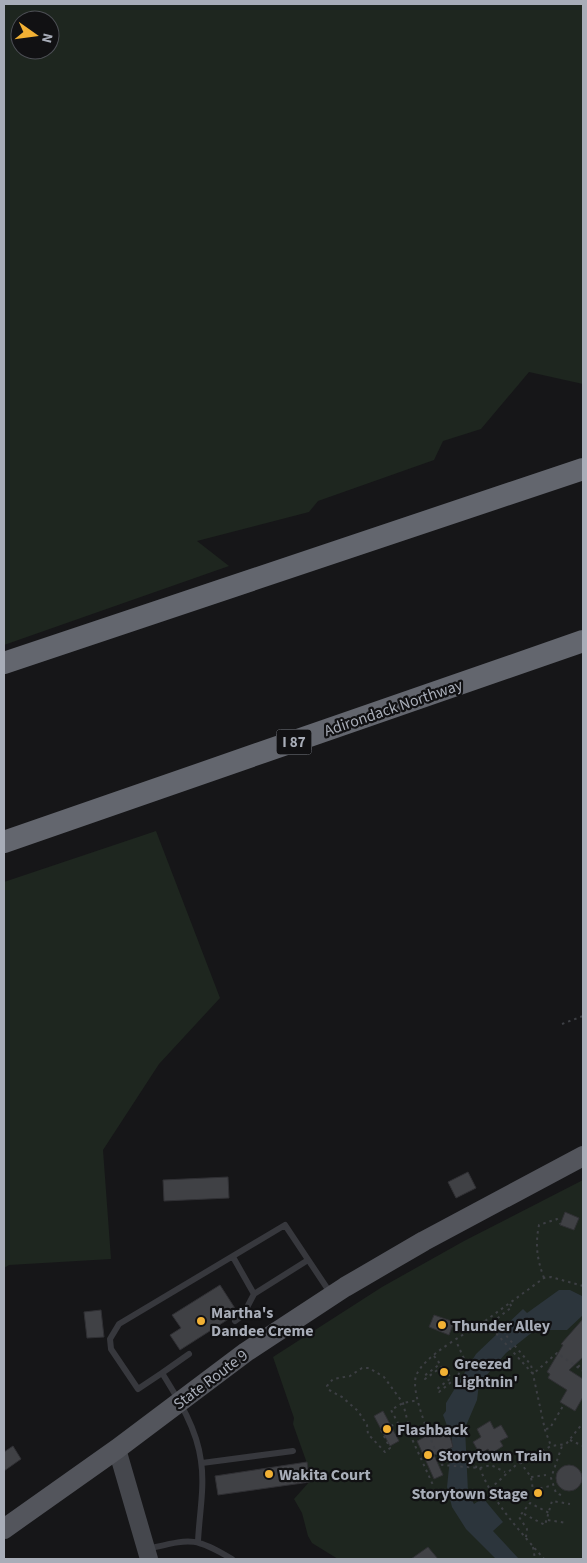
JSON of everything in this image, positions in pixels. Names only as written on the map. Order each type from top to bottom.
[{"type":"highway","points":[[4,663],[583,469]]},
{"type":"highway","name":"Adirondack Northway","points":[[4,842],[583,641]]},
{"type":"main road","name":"State Route 9","points":[[4,1529],[117,1449],[246,1352],[332,1295],[424,1241],[583,1156]]},
{"type":"street","points":[[117,1449],[147,1554]]},
{"type":"lane","points":[[189,1354],[138,1389],[111,1349],[110,1339],[119,1324],[285,1225],[332,1295]]},
{"type":"lane","points":[[232,1257],[254,1294]]},
{"type":"lane","points":[[235,1321],[243,1315],[254,1294],[308,1260]]},
{"type":"lane","points":[[162,1373],[180,1402],[197,1442],[202,1463],[198,1542]]},
{"type":"lane","points":[[202,1463],[293,1451]]},
{"type":"lane","points":[[147,1554],[186,1540],[206,1544],[232,1559]]},
{"type":"path","points":[[562,1024],[583,1016]]},
{"type":"path","points":[[544,1278],[538,1260],[536,1242],[538,1225],[557,1219],[560,1224]]},
{"type":"path","points":[[505,1472],[491,1465],[478,1468],[442,1465],[427,1432],[418,1400],[415,1378],[420,1368],[434,1356],[510,1304],[544,1278],[551,1277],[583,1286]]},
{"type":"path","points":[[510,1304],[512,1307],[494,1321],[531,1365],[545,1430],[552,1446]]},
{"type":"path","points":[[485,1321],[533,1374]]},
{"type":"path","points":[[434,1356],[440,1364],[424,1376],[425,1378],[443,1366],[451,1378],[437,1389],[439,1392],[456,1378],[466,1363],[455,1341]]},
{"type":"path","points":[[533,1374],[557,1353],[583,1371]]},
{"type":"path","points":[[578,1367],[583,1362]]},
{"type":"path","points":[[381,1430],[390,1448],[386,1452],[368,1434],[367,1425],[358,1411],[342,1397],[329,1390],[327,1386],[333,1379],[350,1376],[362,1368],[369,1368],[384,1377],[403,1403],[412,1439],[433,1485]]},
{"type":"path","points":[[391,1426],[398,1423],[391,1410],[403,1403],[418,1400]]},
{"type":"path","points":[[545,1430],[550,1428],[563,1406]]},
{"type":"path","points":[[562,1495],[556,1493],[551,1478],[562,1446],[570,1440],[583,1423]]},
{"type":"path","points":[[570,1440],[583,1446]]},
{"type":"path","points":[[490,1489],[505,1472],[520,1462],[552,1446],[562,1446]]},
{"type":"path","points":[[477,1461],[478,1468],[499,1504],[544,1559]]},
{"type":"path","points":[[520,1462],[530,1477],[533,1490],[550,1486]]},
{"type":"path","points":[[530,1477],[546,1475]]},
{"type":"path","points":[[524,1514],[545,1525],[552,1501],[570,1504]]},
{"type":"path","points":[[526,1537],[527,1529],[519,1518],[524,1514],[530,1503],[550,1513]]},
{"type":"path","points":[[548,1520],[567,1523]]},
{"type":"path","points":[[533,1547],[535,1558]]},
{"type":"shaded area","points":[[4,4],[583,4],[583,384],[529,372],[481,429],[443,441],[434,460],[318,501],[309,512],[197,541],[229,566],[4,645]]},
{"type":"shaded area","points":[[156,831],[220,998],[159,1064],[103,1150],[111,1259],[9,1265],[4,1268],[4,882]]},
{"type":"shaded area","points":[[583,1180],[583,1559],[338,1559],[312,1543],[308,1536],[302,1513],[294,1499],[310,1481],[309,1469],[273,1357],[382,1287],[464,1241]]},
{"type":"shaded area","points":[[559,1290],[570,1290],[582,1296],[583,1315],[567,1330],[535,1330],[506,1353],[479,1384],[477,1400],[465,1428],[468,1492],[474,1504],[483,1498],[503,1522],[493,1531],[519,1559],[496,1559],[466,1529],[452,1507],[447,1487],[452,1439],[443,1415],[446,1411],[446,1403],[476,1354],[523,1309],[527,1313]]},
{"type":"building","points":[[468,1172],[476,1188],[456,1198],[448,1182]]},
{"type":"building","points":[[228,1177],[229,1198],[164,1201],[163,1180]]},
{"type":"building","points":[[565,1212],[579,1218],[574,1230],[560,1225]]},
{"type":"building","name":"Martha's Dandee Creme","points":[[220,1285],[238,1313],[180,1350],[170,1335],[181,1328],[172,1315]]},
{"type":"building","points":[[101,1310],[104,1337],[87,1338],[84,1312]]},
{"type":"building","name":"Thunder Alley","points":[[434,1315],[454,1322],[449,1335],[429,1327]]},
{"type":"building","points":[[583,1319],[583,1357],[569,1370],[583,1379],[583,1397],[575,1411],[560,1402],[567,1390],[548,1378],[550,1374],[547,1372],[563,1345],[561,1344]]},
{"type":"building","name":"Flashback","points":[[383,1411],[399,1441],[390,1446],[374,1416]]},
{"type":"building","points":[[490,1421],[494,1429],[501,1425],[508,1437],[500,1441],[503,1446],[491,1454],[488,1449],[480,1454],[473,1442],[481,1437],[477,1429]]},
{"type":"building","points":[[447,1425],[453,1447],[434,1455],[443,1475],[434,1479],[417,1441]]},
{"type":"building","points":[[13,1446],[21,1459],[4,1471],[4,1452]]},
{"type":"building","points":[[307,1462],[310,1482],[218,1495],[215,1476]]},
{"type":"building","points":[[569,1465],[578,1469],[582,1478],[578,1487],[569,1491],[560,1487],[556,1478],[560,1469]]},
{"type":"building","points":[[428,1547],[438,1559],[411,1559]]},
{"type":"place","name":"Martha's Dandee Creme","points":[[201,1321]]},
{"type":"place","name":"Thunder Alley","points":[[442,1325]]},
{"type":"place","name":"Greezed Lightnin'","points":[[444,1372]]},
{"type":"place","name":"Flashback","points":[[387,1429]]},
{"type":"place","name":"Storytown Train","points":[[428,1455]]},
{"type":"place","name":"Wakita Court","points":[[269,1474]]},
{"type":"place","name":"Storytown Stage","points":[[538,1493]]}]
